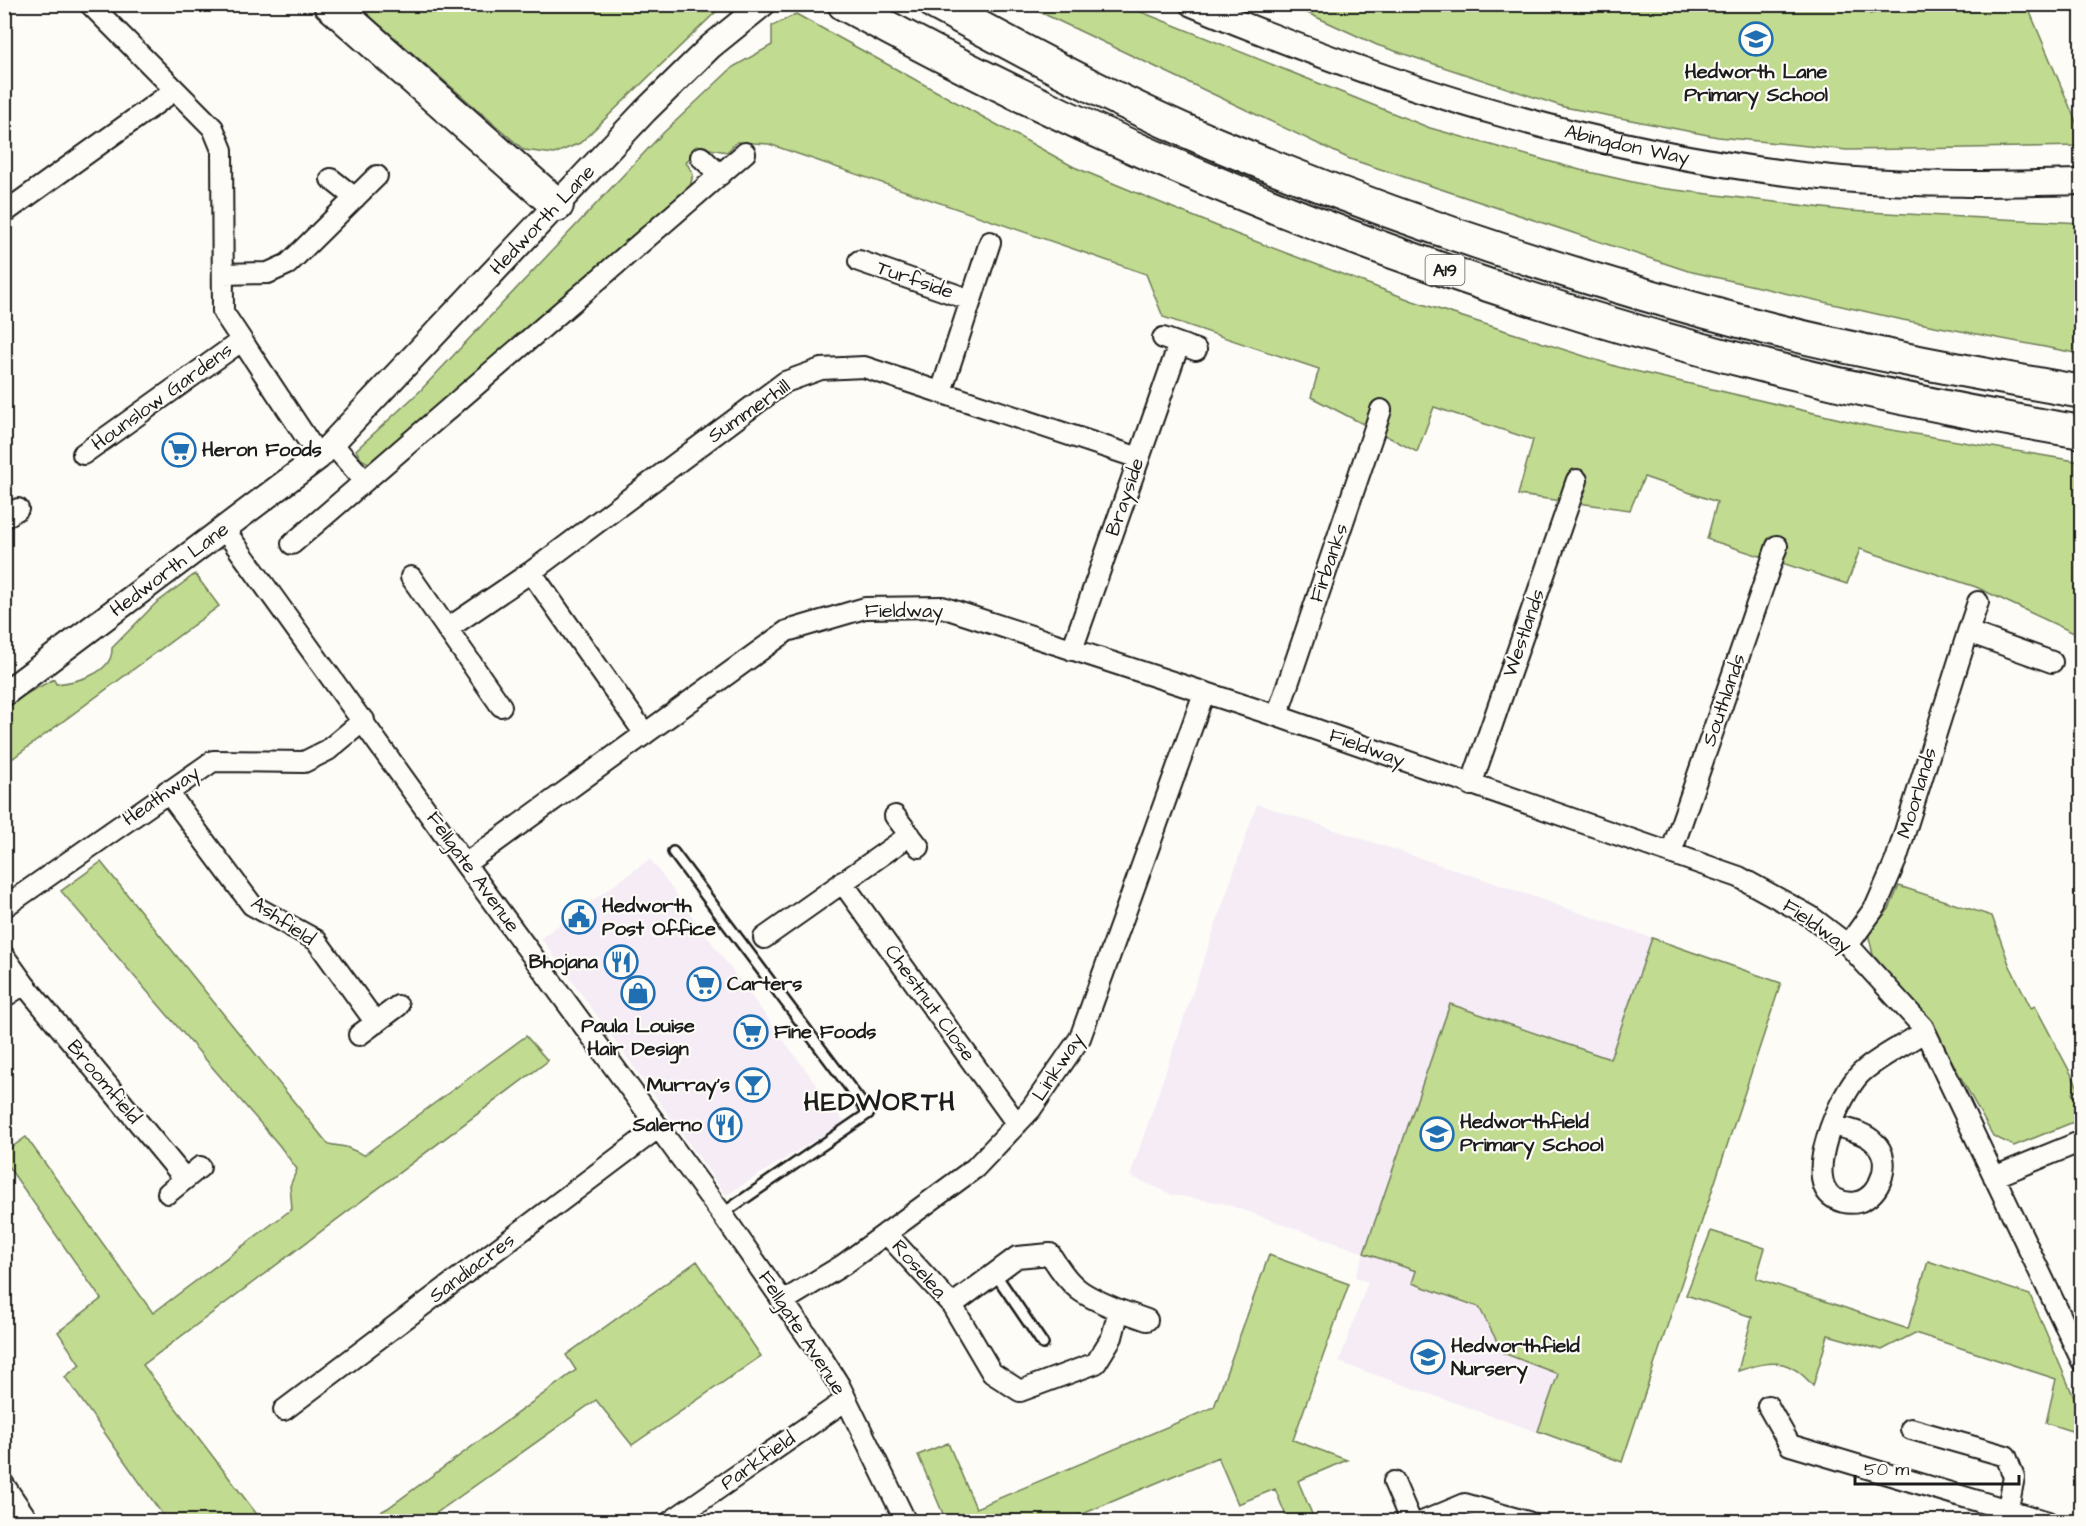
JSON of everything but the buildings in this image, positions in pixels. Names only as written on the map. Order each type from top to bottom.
[{"type":"highway","points":[[330,4],[558,205]]},
{"type":"highway","name":"A19","points":[[844,4],[913,42],[1096,132],[1286,213],[1484,284],[1713,353],[1848,388],[1975,414],[2082,432]]},
{"type":"highway","name":"A19","points":[[936,4],[1096,89],[1224,147],[1394,213],[1523,258],[1748,323],[1923,364],[2082,392]]},
{"type":"street","points":[[90,4],[213,128],[222,150],[223,312],[241,341],[326,451],[365,482]]},
{"type":"street","name":"Abingdon Way","points":[[1192,4],[1378,77],[1505,116],[1629,147],[1723,165],[1843,179],[1954,185],[2082,182]]},
{"type":"street","name":"Hedworth Lane","points":[[4,694],[326,451],[645,111],[710,46],[760,7]]},
{"type":"street","points":[[6,220],[175,90]]},
{"type":"street","points":[[292,544],[745,153]]},
{"type":"street","points":[[701,157],[720,175]]},
{"type":"street","points":[[223,274],[268,273],[288,264],[377,176]]},
{"type":"street","points":[[331,179],[355,198]]},
{"type":"street","name":"Turfside","points":[[941,392],[990,242]]},
{"type":"street","name":"Turfside","points":[[859,261],[971,300]]},
{"type":"street","name":"Hounslow Gardens","points":[[83,454],[241,341]]},
{"type":"street","name":"Brayside","points":[[1072,650],[1180,344]]},
{"type":"street","name":"Summerhill","points":[[447,629],[531,572],[785,382],[821,369],[864,367],[1139,458]]},
{"type":"street","name":"Firbanks","points":[[1277,716],[1379,410]]},
{"type":"street","name":"Westlands","points":[[1471,785],[1577,479]]},
{"type":"street","name":"Fellgate Avenue","points":[[224,529],[364,720],[465,864],[722,1214],[817,1350],[846,1400],[906,1521]]},
{"type":"street","name":"Southlands","points":[[1671,854],[1777,545]]},
{"type":"street","points":[[531,572],[645,734]]},
{"type":"street","points":[[411,577],[501,706]]},
{"type":"street","name":"Moorlands","points":[[1848,945],[1876,906],[1896,860],[1978,602]]},
{"type":"street","name":"Fieldway","points":[[465,864],[787,631],[865,608],[942,608],[1277,716],[1739,876],[1810,916],[1848,945],[1925,1031],[2082,1361]]},
{"type":"street","points":[[1968,632],[2052,662]]},
{"type":"street","name":"Linkway","points":[[782,1302],[843,1264],[975,1168],[1031,1109],[1080,1038],[1204,693]]},
{"type":"street","name":"Heathway","points":[[4,907],[213,761],[304,762],[328,750],[364,720]]},
{"type":"street","name":"Ashfield","points":[[167,791],[252,905],[316,940],[376,1023]]},
{"type":"street","points":[[764,938],[842,882],[914,841],[895,816]]},
{"type":"street","name":"Chestnut Close","points":[[842,882],[1017,1124]]},
{"type":"street","name":"Broomfield","points":[[4,956],[24,984],[192,1173],[168,1193]]},
{"type":"street","points":[[4,997],[24,984]]},
{"type":"street","points":[[359,1035],[398,1006]]},
{"type":"street","points":[[1833,1125],[1844,1095],[1861,1074],[1925,1031]]},
{"type":"street","name":"Sandiacres","points":[[284,1410],[659,1127]]},
{"type":"street","points":[[1994,1177],[2082,1142]]},
{"type":"street","name":"Roselea","points":[[886,1233],[952,1305],[992,1373],[1020,1390],[1096,1364],[1112,1337],[1119,1311]]},
{"type":"street","name":"Roselea","points":[[952,1305],[1017,1257],[1050,1254],[1066,1279],[1080,1291],[1119,1311],[1147,1320]]},
{"type":"street","name":"Parkfield","points":[[670,1521],[846,1400]]},
{"type":"street","points":[[1768,1406],[1790,1445],[2048,1521]]},
{"type":"street","points":[[1911,1429],[2006,1456],[2014,1477],[2008,1508]]},
{"type":"street","points":[[1394,1482],[1411,1521]]},
{"type":"street","points":[[4,1485],[29,1521]]},
{"type":"street","points":[[1422,1521],[1465,1504],[1528,1521]]},
{"type":"lane","points":[[673,852],[869,1113],[722,1214]]},
{"type":"lane","points":[[994,1272],[1043,1344]]},
{"type":"shaded area","name":"Hedworthfield Primary School","points":[[1257,804],[1474,876],[1781,983],[1622,1462],[1339,1362],[1368,1282],[1355,1277],[1364,1253],[1223,1203],[1173,1195],[1130,1176]]},
{"type":"shaded area","points":[[650,859],[844,1122],[726,1195],[541,938]]},
{"type":"green space","points":[[357,5],[723,5],[580,143],[554,154],[524,150]]},
{"type":"green space","points":[[1025,5],[1124,5],[1430,128],[1580,170],[1659,188],[1848,211],[2081,223],[2081,354],[1903,320],[1688,271],[1350,159]]},
{"type":"green space","name":"Hedworth Lane Primary School","points":[[1290,5],[1867,5],[1870,14],[1904,5],[2027,5],[2077,124],[2081,124],[2081,146],[1847,150],[1718,137],[1564,107],[1377,45]]},
{"type":"green space","points":[[796,14],[1074,167],[1236,234],[1413,301],[1618,367],[1874,427],[2081,462],[2081,633],[2078,635],[1976,587],[1860,549],[1847,584],[1707,539],[1717,502],[1644,477],[1630,510],[1518,495],[1533,440],[1434,407],[1417,452],[1311,397],[1319,369],[1163,317],[1146,274],[769,144],[737,142],[727,152],[704,148],[686,162],[693,174],[690,187],[390,452],[368,463],[361,459],[356,450],[419,392],[661,135],[733,67],[772,45],[772,26]]},
{"type":"green space","points":[[195,574],[219,606],[5,764],[5,709],[24,695],[54,679],[56,684],[64,683],[83,679],[100,670],[111,657],[112,648],[155,604]]},
{"type":"green space","points":[[101,862],[328,1144],[346,1147],[364,1155],[526,1036],[548,1061],[143,1365],[262,1521],[167,1521],[65,1377],[80,1365],[58,1332],[101,1299],[5,1162],[5,1152],[26,1137],[153,1313],[292,1209],[290,1186],[297,1169],[279,1145],[61,891]]},
{"type":"green space","points":[[1899,886],[1992,916],[2009,964],[2031,1008],[2035,1006],[2079,1089],[2072,1093],[2081,1113],[2081,1119],[2014,1146],[1993,1136],[1932,1025],[1873,955],[1868,933],[1889,909]]},
{"type":"green space","points":[[1652,938],[1781,983],[1622,1462],[1538,1431],[1558,1374],[1503,1353],[1479,1307],[1412,1283],[1416,1271],[1364,1253],[1450,1004],[1610,1059]]},
{"type":"green space","points":[[1711,1231],[1765,1248],[1756,1278],[1908,1329],[1928,1261],[2030,1295],[2081,1414],[2081,1434],[2046,1423],[2056,1379],[1915,1333],[1882,1350],[1828,1335],[1813,1386],[1796,1370],[1779,1364],[1770,1363],[1738,1371],[1752,1317],[1686,1295]]},
{"type":"green space","points":[[1269,1255],[1349,1284],[1293,1440],[1347,1460],[1298,1481],[1315,1521],[1288,1521],[1275,1489],[1238,1504],[1218,1457],[1066,1521],[946,1521],[918,1455],[948,1443],[976,1508],[1214,1407]]},
{"type":"green space","points":[[697,1261],[761,1356],[632,1445],[596,1400],[425,1521],[364,1521],[388,1508],[576,1370],[566,1355]]},
{"type":"place","name":"Hedworth Lane Primary School","points":[[1756,39]]},
{"type":"place","name":"Heron Foods","points":[[179,450]]},
{"type":"place","name":"Hedworth Post Office","points":[[579,917]]},
{"type":"place","name":"Bhojana","points":[[621,962]]},
{"type":"place","name":"Carters","points":[[704,984]]},
{"type":"place","name":"Paula Louise Hair Design","points":[[638,993]]},
{"type":"place","name":"Fine Foods","points":[[751,1032]]},
{"type":"place","name":"Murray's","points":[[753,1085]]},
{"type":"place","name":"Salerno","points":[[725,1125]]},
{"type":"place","name":"Hedworthfield Primary School","points":[[1437,1134]]},
{"type":"place","name":"Hedworthfield Nursery","points":[[1428,1357]]},
{"type":"district","name":"HEDWORTH","points":[[880,1102]]}]
